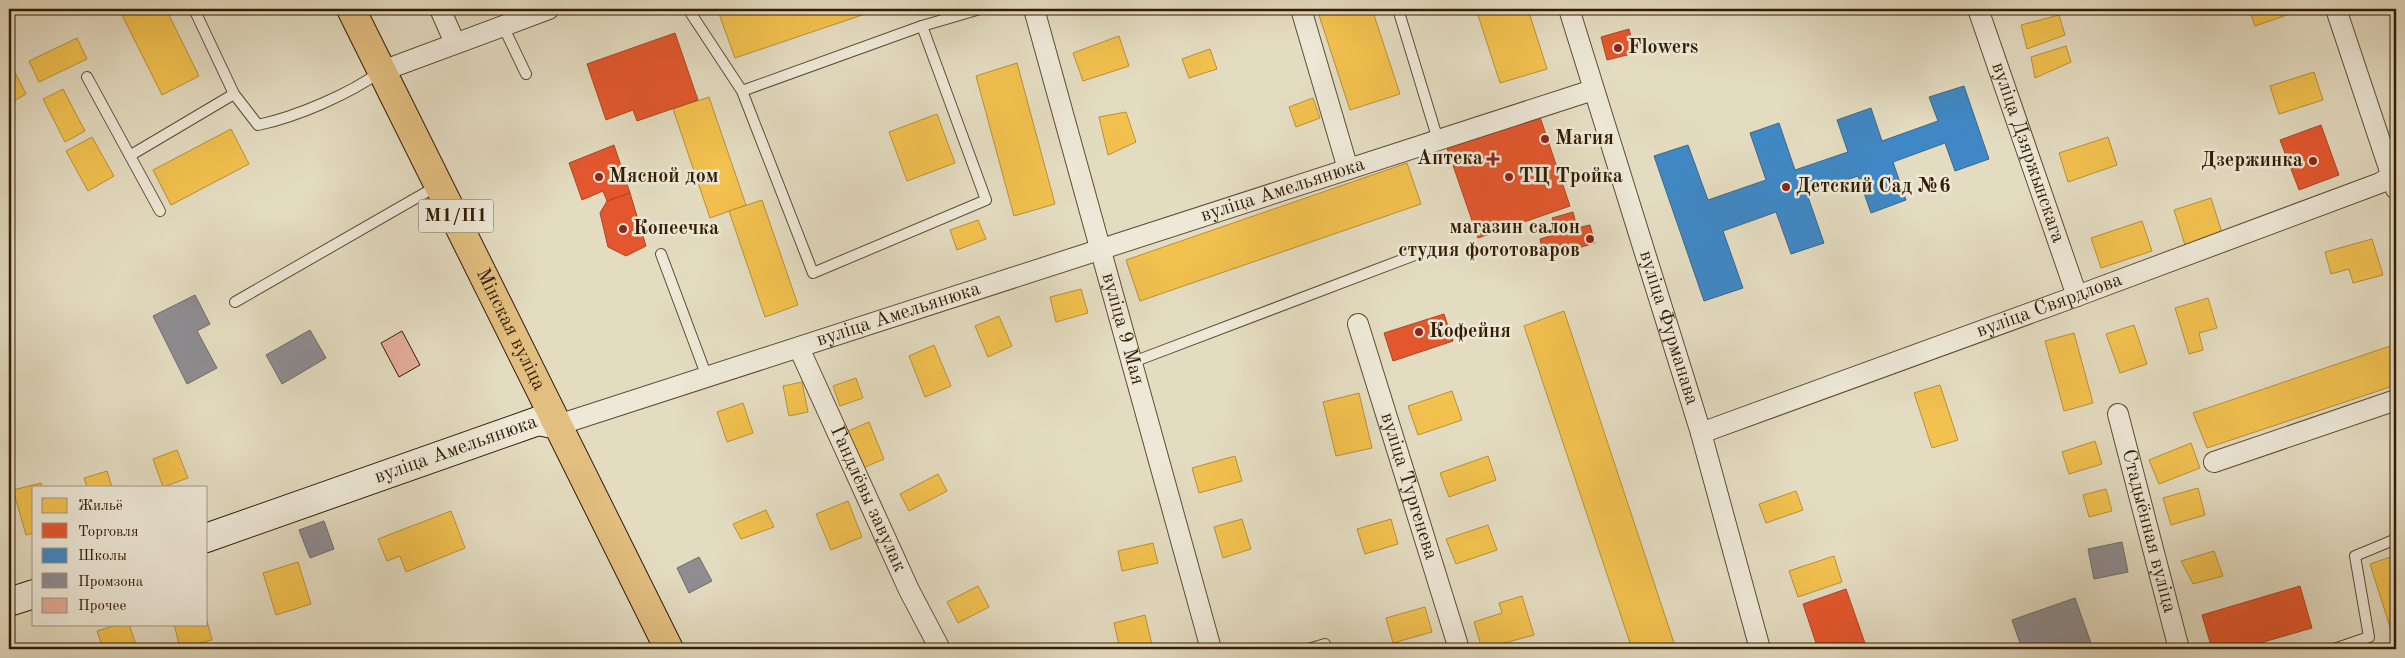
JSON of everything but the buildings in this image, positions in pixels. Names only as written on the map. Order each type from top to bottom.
[{"type":"main road","name":"Мінская вуліца","points":[[351,9],[669,649]]},
{"type":"street","points":[[440,9],[455,43]]},
{"type":"street","points":[[382,71],[549,9]]},
{"type":"street","name":"вуліца 9 Мая","points":[[1034,9],[1102,249],[1211,649]]},
{"type":"street","points":[[1301,9],[1348,169]]},
{"type":"street","name":"вуліца Фурманава","points":[[1569,9],[1701,433],[1760,649]]},
{"type":"street","name":"вуліца Дзяржынскага","points":[[1978,9],[2078,296]]},
{"type":"street","points":[[2336,9],[2395,179]]},
{"type":"street","name":"вуліца Амельянюка","points":[[208,537],[538,421],[558,425],[1593,90]]},
{"type":"street","name":"вуліца Свярдлова","points":[[1701,433],[2395,179]]},
{"type":"street","name":"вуліца Тургенева","points":[[1358,324],[1459,649]]},
{"type":"street","name":"Гандлёвы завулак","points":[[799,348],[909,590],[940,649]]},
{"type":"street","points":[[2214,462],[2396,400]]},
{"type":"street","name":"Стадыённая вуліца","points":[[2118,414],[2179,649]]},
{"type":"street","points":[[9,602],[32,595]]},
{"type":"lane","points":[[194,9],[234,94],[258,125],[285,119],[368,81],[382,71]]},
{"type":"lane","points":[[688,9],[742,91],[813,273],[986,200],[922,26]]},
{"type":"lane","points":[[742,91],[922,26],[980,9]]},
{"type":"lane","points":[[1398,9],[1438,140]]},
{"type":"lane","points":[[503,26],[526,74]]},
{"type":"lane","points":[[87,77],[160,211]]},
{"type":"lane","points":[[131,155],[234,94]]},
{"type":"lane","points":[[234,302],[440,185]]},
{"type":"lane","points":[[1133,362],[1428,250]]},
{"type":"lane","points":[[661,254],[707,377]]},
{"type":"lane","points":[[2334,649],[2370,637],[2355,556],[2396,540]]},
{"type":"lane","points":[[1308,649],[1324,644]]},
{"type":"place","name":"Flowers","points":[[1618,48]]},
{"type":"place","name":"Магия","points":[[1545,139]]},
{"type":"place","name":"Аптека","points":[[1493,159]]},
{"type":"place","name":"Дзержинка","points":[[2313,161]]},
{"type":"place","name":"Мясной дом","points":[[599,177]]},
{"type":"place","name":"ТЦ Тройка","points":[[1509,177]]},
{"type":"place","name":"Детский Сад №6","points":[[1786,187]]},
{"type":"place","name":"Копеечка","points":[[623,229]]},
{"type":"place","name":"магазин салон студия фототоваров","points":[[1590,239]]},
{"type":"place","name":"Кофейня","points":[[1419,332]]}]
